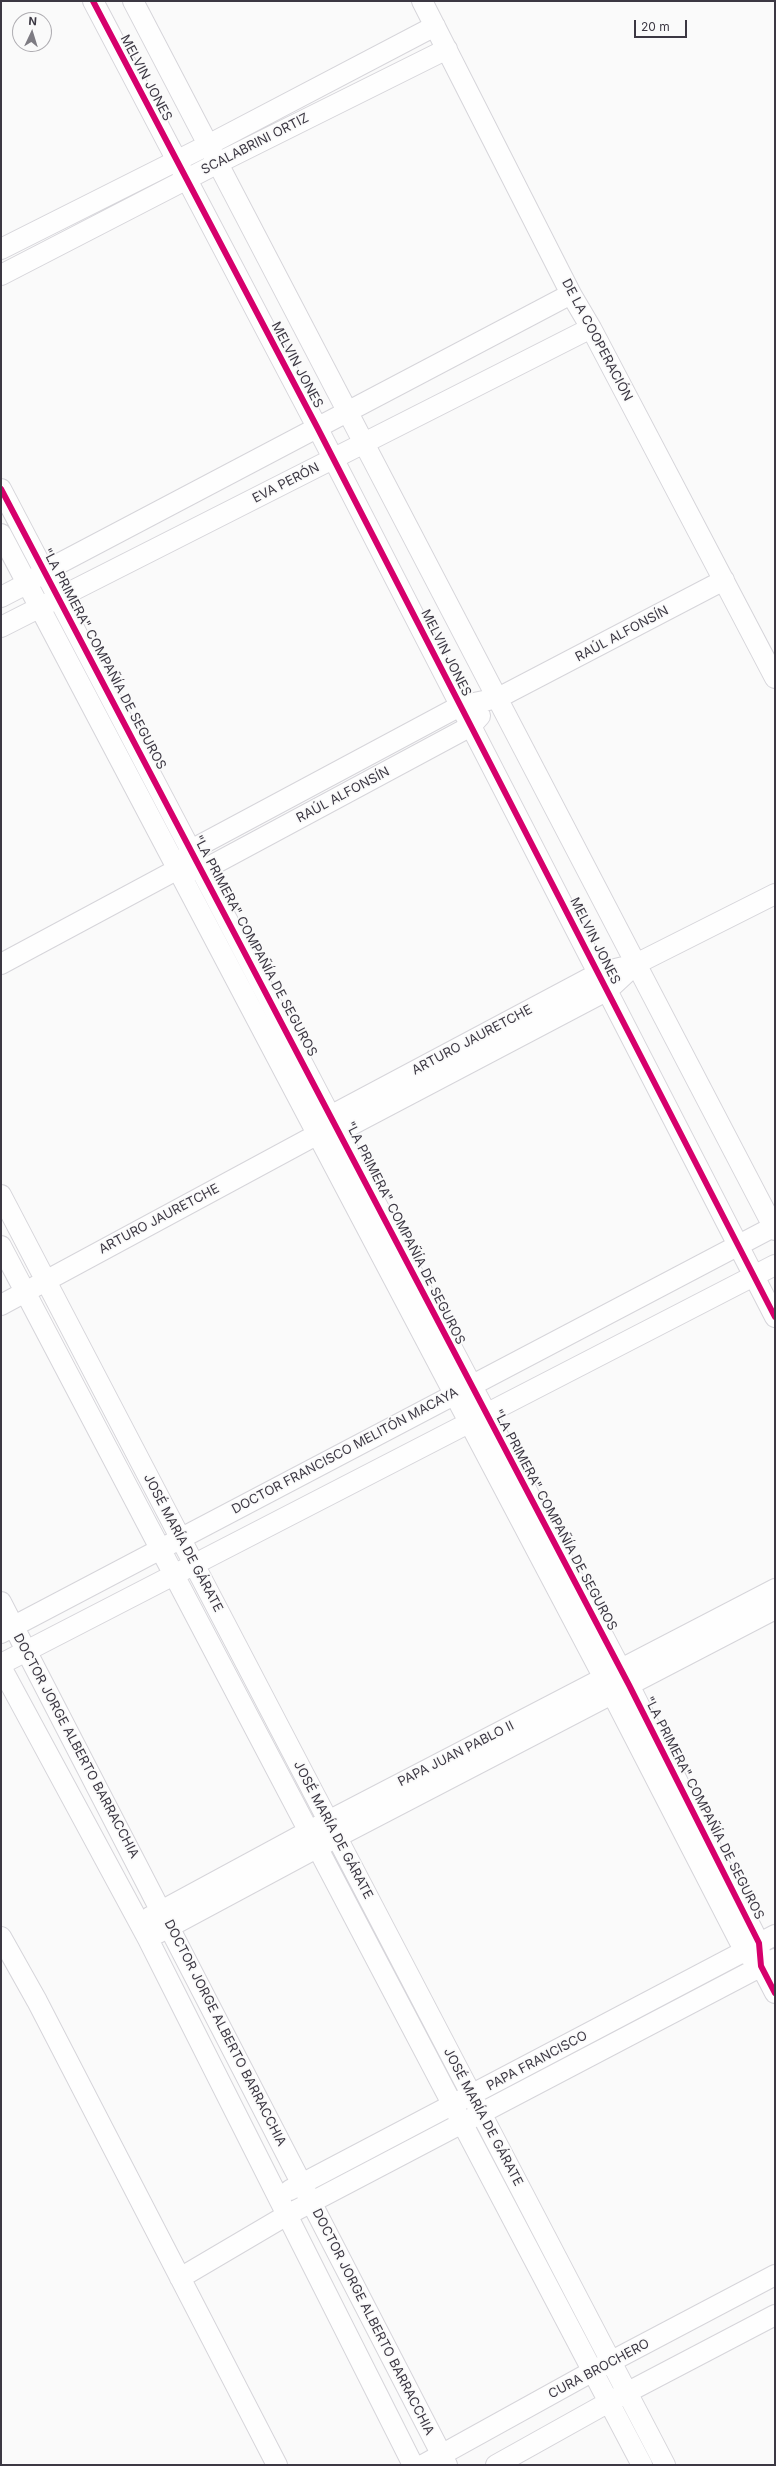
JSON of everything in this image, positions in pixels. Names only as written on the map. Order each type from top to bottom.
[{"type":"street","name":"MELVIN JONES","points":[[93,1],[334,459],[775,1317]]},
{"type":"street","name":"MELVIN JONES","points":[[133,1],[774,1228]]},
{"type":"street","name":"DE LA COOPERACIÓN","points":[[422,1],[571,294],[591,328],[775,678]]},
{"type":"street","name":"SCALABRINI ORTIZ","points":[[1,249],[208,145],[434,26]]},
{"type":"street","name":"SCALABRINI ORTIZ","points":[[1,275],[186,179],[447,49]]},
{"type":"street","points":[[1,597],[28,583],[45,571],[571,294]]},
{"type":"street","name":"EVA PERÓN","points":[[1,627],[591,328]]},
{"type":"street","name":"\"LA PRIMERA\" COMPAÑÍA DE SEGUROS","points":[[1,489],[60,598],[191,850],[203,870],[336,1123],[463,1389]]},
{"type":"street","name":"\"LA PRIMERA\" COMPAÑÍA DE SEGUROS","points":[[1,534],[318,1134],[463,1389],[617,1681],[760,1943],[768,1962],[775,1993]]},
{"type":"street","name":"RAÚL ALFONSÍN","points":[[1,964],[178,869],[191,850],[460,706],[498,698],[724,580]]},
{"type":"street","name":"RAÚL ALFONSÍN","points":[[203,870],[471,726],[498,698]]},
{"type":"street","points":[[178,869],[203,870]]},
{"type":"street","name":"ARTURO JAURETCHE","points":[[1,1305],[336,1123],[603,981],[775,894]]},
{"type":"street","name":"JOSÉ MARÍA DE GÁRATE","points":[[1,1195],[665,2465]]},
{"type":"street","name":"DOCTOR FRANCISCO MELITÓN MACAYA","points":[[7,1630],[463,1389],[738,1245],[774,1228]]},
{"type":"street","name":"JOSÉ MARÍA DE GÁRATE","points":[[1,1246],[463,2122],[642,2465]]},
{"type":"street","points":[[1,1665],[193,1564],[775,1265]]},
{"type":"street","name":"PAPA JUAN PABLO II","points":[[143,1931],[332,1829],[617,1681],[775,1589]]},
{"type":"street","name":"DOCTOR JORGE ALBERTO BARRACCHIA","points":[[1,1602],[7,1630],[27,1651],[444,2460]]},
{"type":"street","name":"PAPA JUAN PABLO II","points":[[617,1681],[775,1609]]},
{"type":"street","name":"DOCTOR JORGE ALBERTO BARRACCHIA","points":[[1,1665],[143,1931],[413,2465]]},
{"type":"street","points":[[1,1937],[37,2001],[277,2465]]},
{"type":"street","name":"PAPA FRANCISCO","points":[[277,2197],[760,1943]]},
{"type":"street","name":"PAPA FRANCISCO","points":[[180,2278],[286,2215],[768,1962]]},
{"type":"street","name":"CURA BROCHERO","points":[[423,2465],[444,2460],[593,2371],[775,2275]]},
{"type":"street","points":[[496,2465],[627,2392],[775,2315]]},
{"type":"cycle path","points":[[93,1],[317,427],[775,1317]]},
{"type":"cycle path","points":[[1,489],[629,1685],[759,1943],[761,1966],[775,1993]]}]
